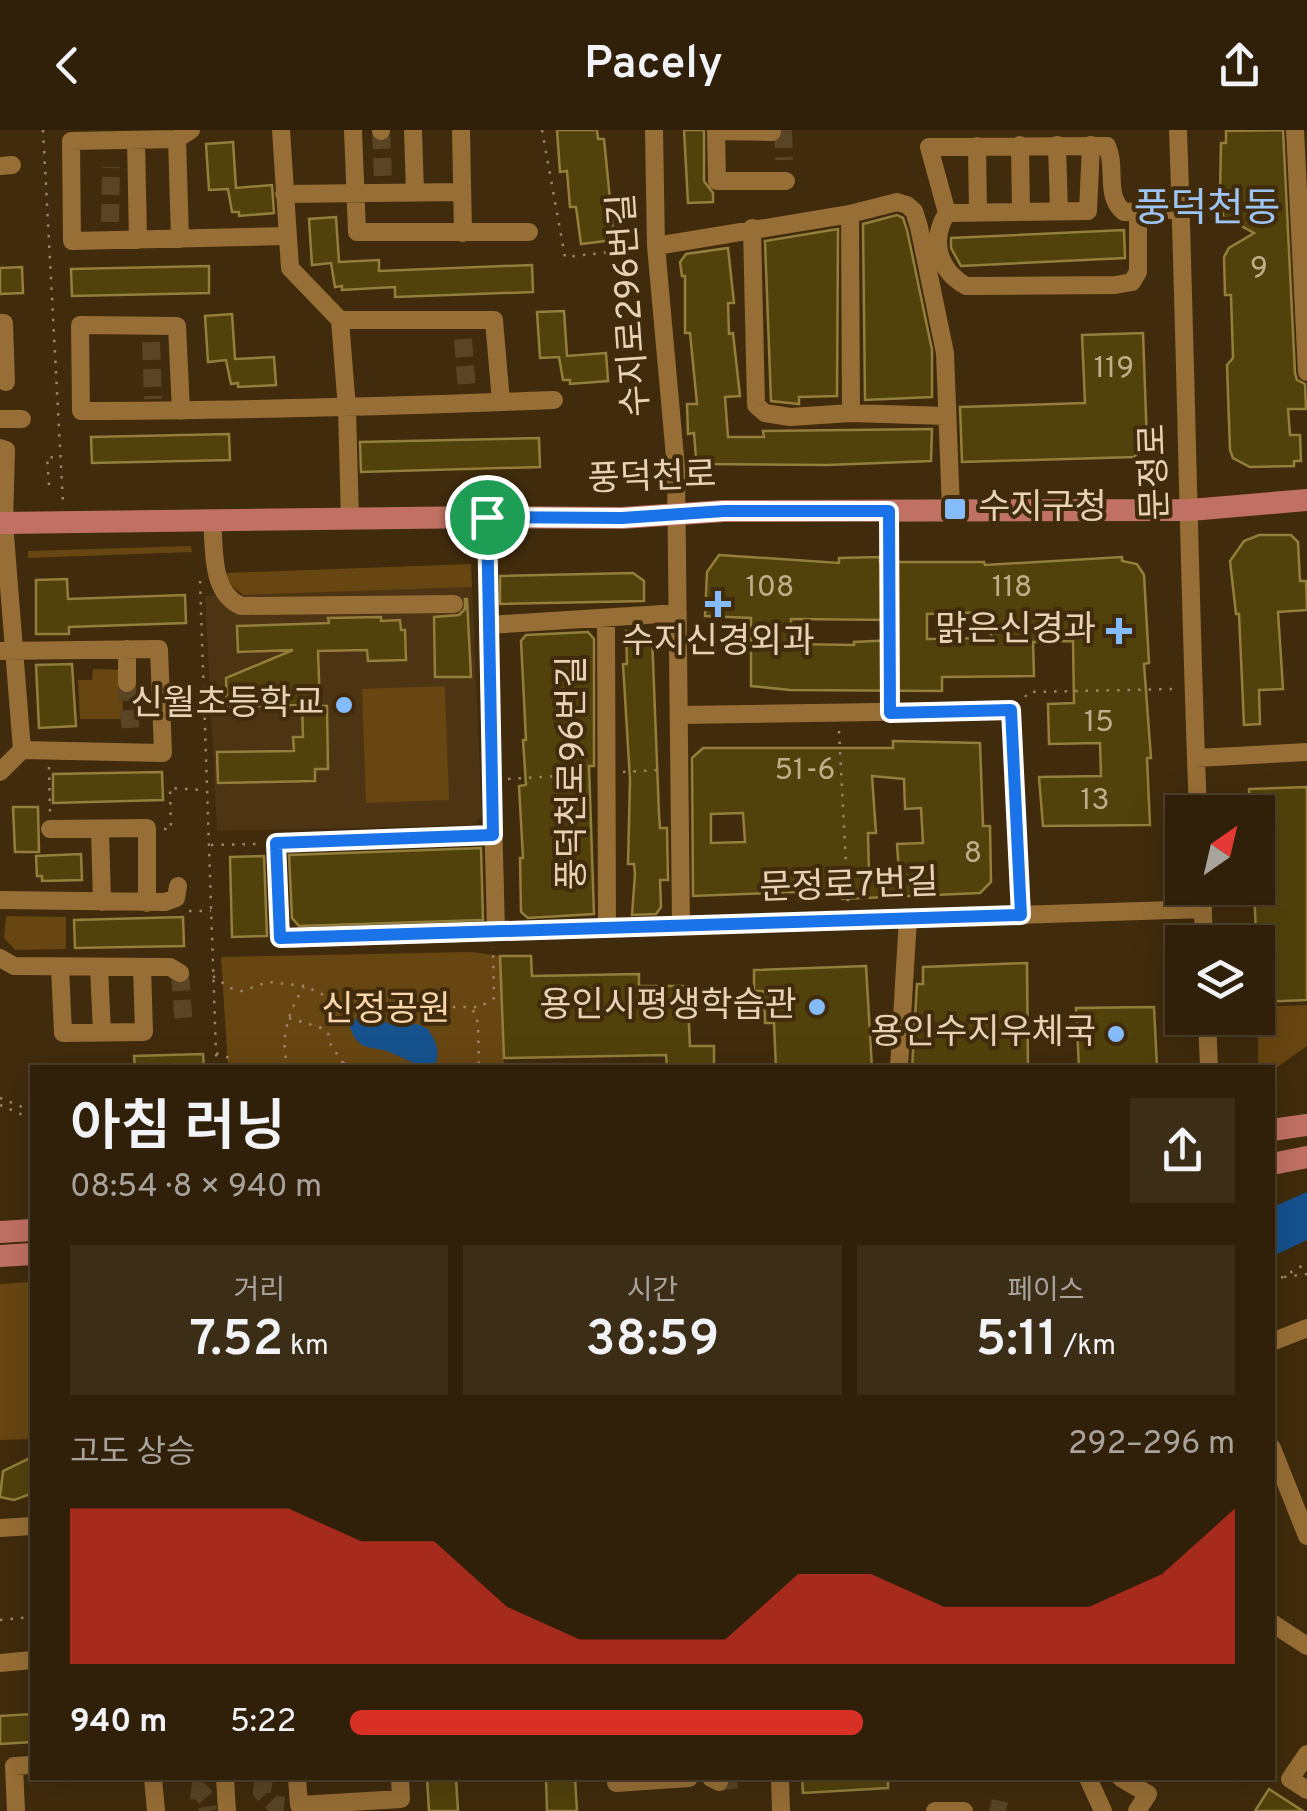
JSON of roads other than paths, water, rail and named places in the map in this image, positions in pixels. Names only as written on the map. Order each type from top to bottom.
[{"type":"main road","name":"풍덕천로","points":[[2,523],[622,518],[724,511],[1190,510],[1307,500]]},
{"type":"main road","points":[[1275,1130],[1307,1125]]},
{"type":"main road","points":[[1275,1163],[1307,1156]]},
{"type":"main road","points":[[0,1232],[30,1230]]},
{"type":"main road","points":[[0,1256],[30,1254]]},
{"type":"street","points":[[281,130],[290,268],[340,320],[350,520]]},
{"type":"street","points":[[353,130],[357,232],[529,232]]},
{"type":"street","points":[[413,130],[415,192]]},
{"type":"street","points":[[461,130],[463,233]]},
{"type":"street","name":"수지로296번길","points":[[654,130],[656,246],[677,515],[681,924]]},
{"type":"street","name":"문정로","points":[[1178,130],[1197,795]]},
{"type":"street","points":[[1295,130],[1304,235],[1307,372]]},
{"type":"street","points":[[772,132],[716,131],[717,181],[786,181]]},
{"type":"street","points":[[180,239],[184,134],[136,140],[70,141],[72,241],[110,231],[138,240],[180,239],[286,236]]},
{"type":"street","points":[[136,140],[138,240]]},
{"type":"street","points":[[1138,212],[1138,272],[1132,282],[966,286],[944,266],[936,238],[947,213],[929,147],[970,140],[1107,146],[1117,207],[1124,212],[1180,209]]},
{"type":"street","points":[[970,140],[978,213]]},
{"type":"street","points":[[1020,145],[1020,212]]},
{"type":"street","points":[[1057,146],[1059,211]]},
{"type":"street","points":[[947,213],[1088,211],[1091,146]]},
{"type":"street","points":[[284,194],[462,192]]},
{"type":"street","points":[[656,246],[850,214],[897,202],[907,205],[914,212],[945,353],[951,510]]},
{"type":"street","points":[[850,214],[851,412]]},
{"type":"street","points":[[752,228],[756,405],[765,413],[790,418],[851,412],[947,416]]},
{"type":"street","points":[[340,320],[494,320],[501,402]]},
{"type":"street","points":[[0,323],[4,323],[6,382]]},
{"type":"street","points":[[181,411],[177,326],[150,334],[80,325],[82,411],[181,411],[347,409],[467,397],[501,402],[554,400]]},
{"type":"street","points":[[0,419],[22,419]]},
{"type":"street","points":[[0,448],[6,450],[2,523],[6,651],[22,750]]},
{"type":"street","points":[[212,521],[217,580],[230,601],[241,606],[454,604]]},
{"type":"street","name":"풍덕천로96번길","points":[[493,835],[488,624],[678,614]]},
{"type":"street","name":"풍덕천로96번길","points":[[606,620],[607,926]]},
{"type":"street","points":[[127,649],[128,683]]},
{"type":"street","points":[[0,772],[22,750],[163,752],[159,649],[6,651]]},
{"type":"street","points":[[680,715],[1011,710],[1021,915]]},
{"type":"street","points":[[1196,758],[1307,752]]},
{"type":"street","points":[[50,828],[147,828],[148,903]]},
{"type":"street","points":[[100,829],[102,902]]},
{"type":"street","points":[[493,835],[496,930],[280,938],[276,843],[493,835]]},
{"type":"street","points":[[0,900],[148,903],[176,898],[178,886]]},
{"type":"street","points":[[1203,905],[1203,925]]},
{"type":"street","name":"문정로7번길","points":[[496,930],[1203,909]]},
{"type":"street","points":[[899,1065],[908,918]]},
{"type":"street","points":[[0,958],[14,966],[170,967],[180,973]]},
{"type":"street","points":[[60,967],[63,1032],[144,1032],[142,967]]},
{"type":"street","points":[[98,967],[102,1032]]},
{"type":"street","points":[[1208,1035],[1209,1065]]},
{"type":"street","points":[[1275,1341],[1307,1328]]},
{"type":"street","points":[[1275,1458],[1307,1536]]},
{"type":"street","points":[[0,1528],[30,1526]]},
{"type":"street","points":[[1275,1625],[1307,1646]]},
{"type":"street","points":[[0,1663],[30,1660]]},
{"type":"street","points":[[1307,1754],[1290,1780],[1307,1790]]},
{"type":"street","points":[[16,1811],[14,1766],[30,1764]]},
{"type":"street","points":[[153,1780],[156,1811]]},
{"type":"street","points":[[225,1780],[226,1811]]},
{"type":"street","points":[[297,1780],[292,1806],[401,1799],[400,1780]]},
{"type":"street","points":[[616,1780],[660,1780]]},
{"type":"street","points":[[780,1780],[781,1811]]},
{"type":"street","points":[[1095,1780],[1103,1811]]},
{"type":"street","points":[[1124,1780],[1148,1794],[1137,1811]]},
{"type":"street","points":[[935,1811],[964,1811]]},
{"type":"water","points":[[368,1015],[395,1026],[417,1024],[428,1029],[437,1048],[434,1065],[417,1064],[362,1045],[349,1025]]},
{"type":"water","points":[[1307,1192],[1307,1240],[1275,1255],[1275,1206]]},
{"type":"tunnel","points":[[783,130],[784,160]]},
{"type":"tunnel","points":[[381,131],[383,179]]},
{"type":"tunnel","points":[[110,222],[111,167]]},
{"type":"tunnel","points":[[463,339],[467,392]]},
{"type":"tunnel","points":[[151,342],[153,399]]},
{"type":"tunnel","points":[[127,683],[131,737]]},
{"type":"tunnel","points":[[180,973],[184,1027]]},
{"type":"tunnel","points":[[264,1780],[262,1792],[275,1805],[284,1806]]},
{"type":"tunnel","points":[[719,1782],[732,1780]]},
{"type":"tunnel","points":[[191,1790],[200,1791],[206,1798],[208,1811]]},
{"type":"tunnel","points":[[990,1808],[1006,1811]]},
{"type":"place","name":"수지구청","points":[[955,509]]},
{"type":"place","name":"수지신경외과","points":[[718,604]]},
{"type":"place","name":"맑은신경과","points":[[1119,631]]},
{"type":"place","name":"신월초등학교","points":[[344,705]]},
{"type":"place","name":"용인시평생학습관","points":[[817,1007]]},
{"type":"place","name":"용인수지우체국","points":[[1116,1034]]},
{"type":"district","name":"풍덕천동","points":[[1207,211]]},
{"type":"park label","name":"신정공원","points":[[386,1011]]}]
